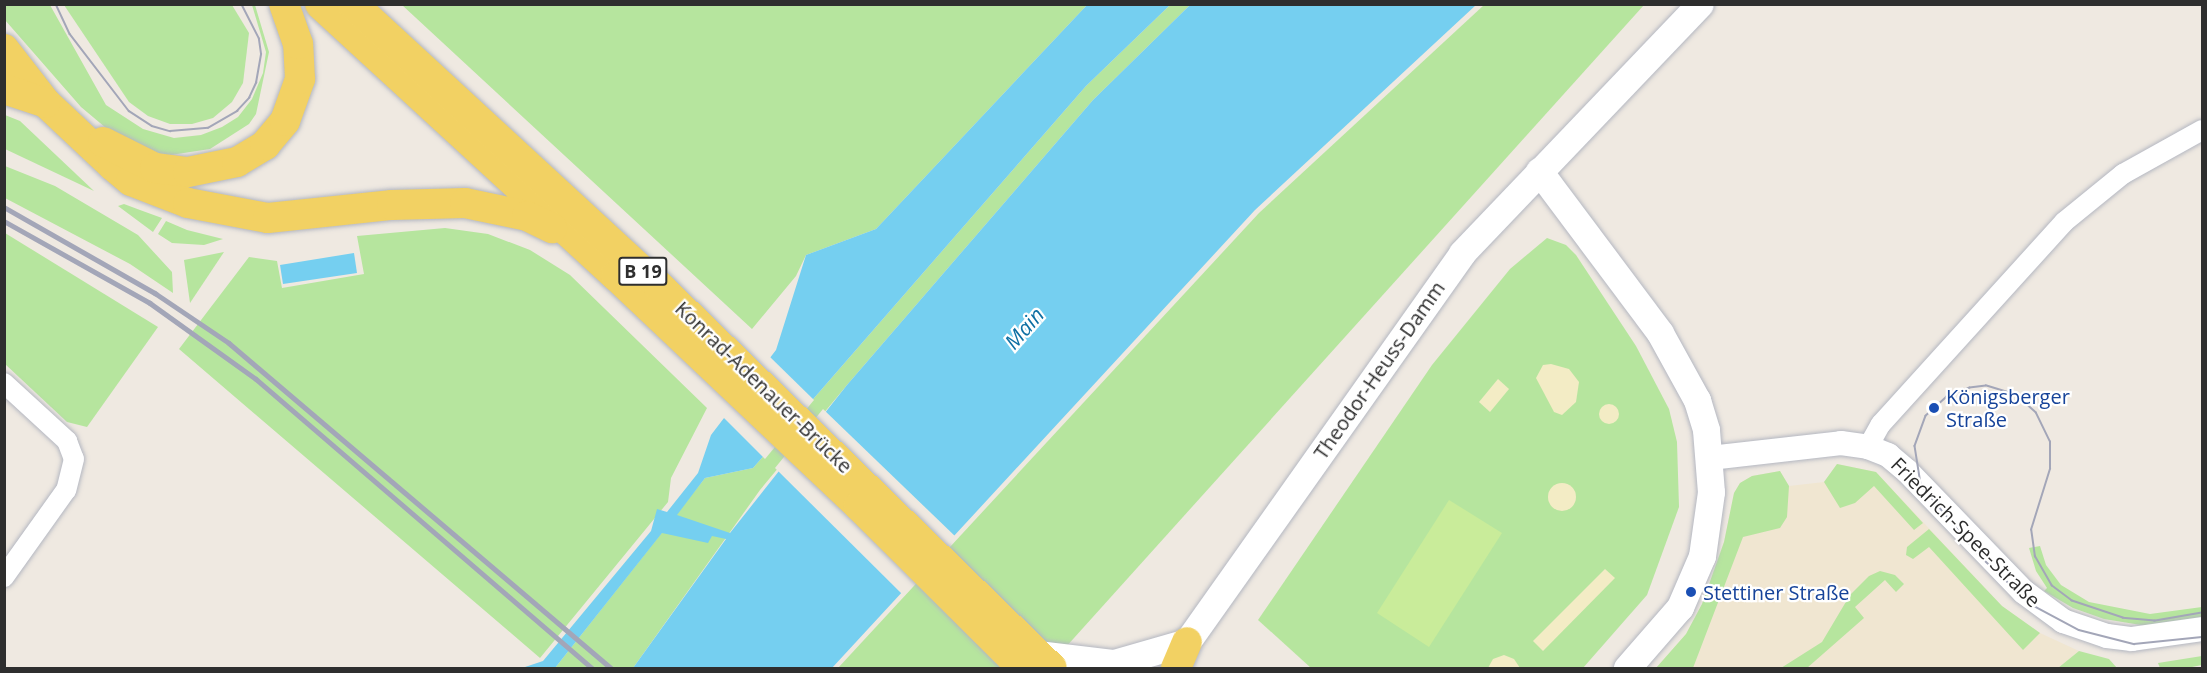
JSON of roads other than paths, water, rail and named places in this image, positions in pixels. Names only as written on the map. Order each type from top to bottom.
[{"type":"main road","points":[[69,123],[155,168],[199,171],[237,162],[253,153],[285,121],[297,93],[300,67],[294,28],[284,4]]},
{"type":"main road","name":"B 19","points":[[320,4],[584,248]]},
{"type":"main road","name":"Konrad-Adenauer-Brücke","points":[[353,4],[658,285],[1030,665]]},
{"type":"main road","name":"Theodor-Heuss-Damm","points":[[1030,665],[1114,663],[1182,655],[1462,253],[1700,4]]},
{"type":"main road","points":[[4,49],[46,103],[131,181],[208,210],[268,218],[392,205],[465,203],[527,216],[584,248]]},
{"type":"main road","points":[[4,89],[46,103]]},
{"type":"main road","points":[[1539,171],[1660,333],[1681,368],[1697,400],[1710,458],[1708,524],[1693,584],[1664,628],[1627,669]]},
{"type":"main road","name":"Konrad-Adenauer-Brücke","points":[[584,248],[1030,665]]},
{"type":"street","points":[[1710,458],[1841,443],[1868,447],[1881,424],[2064,222],[2123,174],[2202,130]]},
{"type":"street","points":[[4,383],[67,441],[74,466],[66,490],[4,577]]},
{"type":"street","name":"Friedrich-Spee-Straße","points":[[1868,447],[1887,455],[1907,471],[2024,592],[2063,621],[2107,636],[2132,639],[2202,629]]},
{"type":"water","name":"Main","points":[[1087,5],[1170,5],[1086,86],[753,468],[705,478],[677,515],[730,533],[847,385],[1093,100],[1190,5],[1476,5],[1255,210],[832,668],[633,668],[726,539],[712,536],[708,543],[662,533],[555,668],[522,668],[543,661],[651,531],[657,509],[667,512],[698,473],[711,435],[776,350],[806,255],[876,229]]},
{"type":"water","points":[[354,253],[357,273],[283,284],[280,265]]},
{"type":"tram line","points":[[56,4],[70,34],[129,111],[152,126],[170,131],[208,128],[237,111],[249,98],[256,83],[261,54],[259,39],[241,4]]},
{"type":"tram line","points":[[2202,613],[2155,621],[2123,618],[2072,601],[2052,586],[2035,557],[2031,530],[2050,469],[2050,442],[2036,413],[2016,395],[1986,386],[1970,388],[1947,397],[1926,416],[1915,446],[1921,485],[1979,555],[2032,605],[2079,630],[2134,644],[2202,637]]},
{"type":"railway","points":[[4,207],[155,293],[229,343],[611,668]]},
{"type":"railway","points":[[4,221],[150,303],[256,379],[592,668]]},
{"type":"place","name":"Königsberger Straße","points":[[1934,408]]},
{"type":"place","name":"Stettiner Straße","points":[[1691,592]]}]
